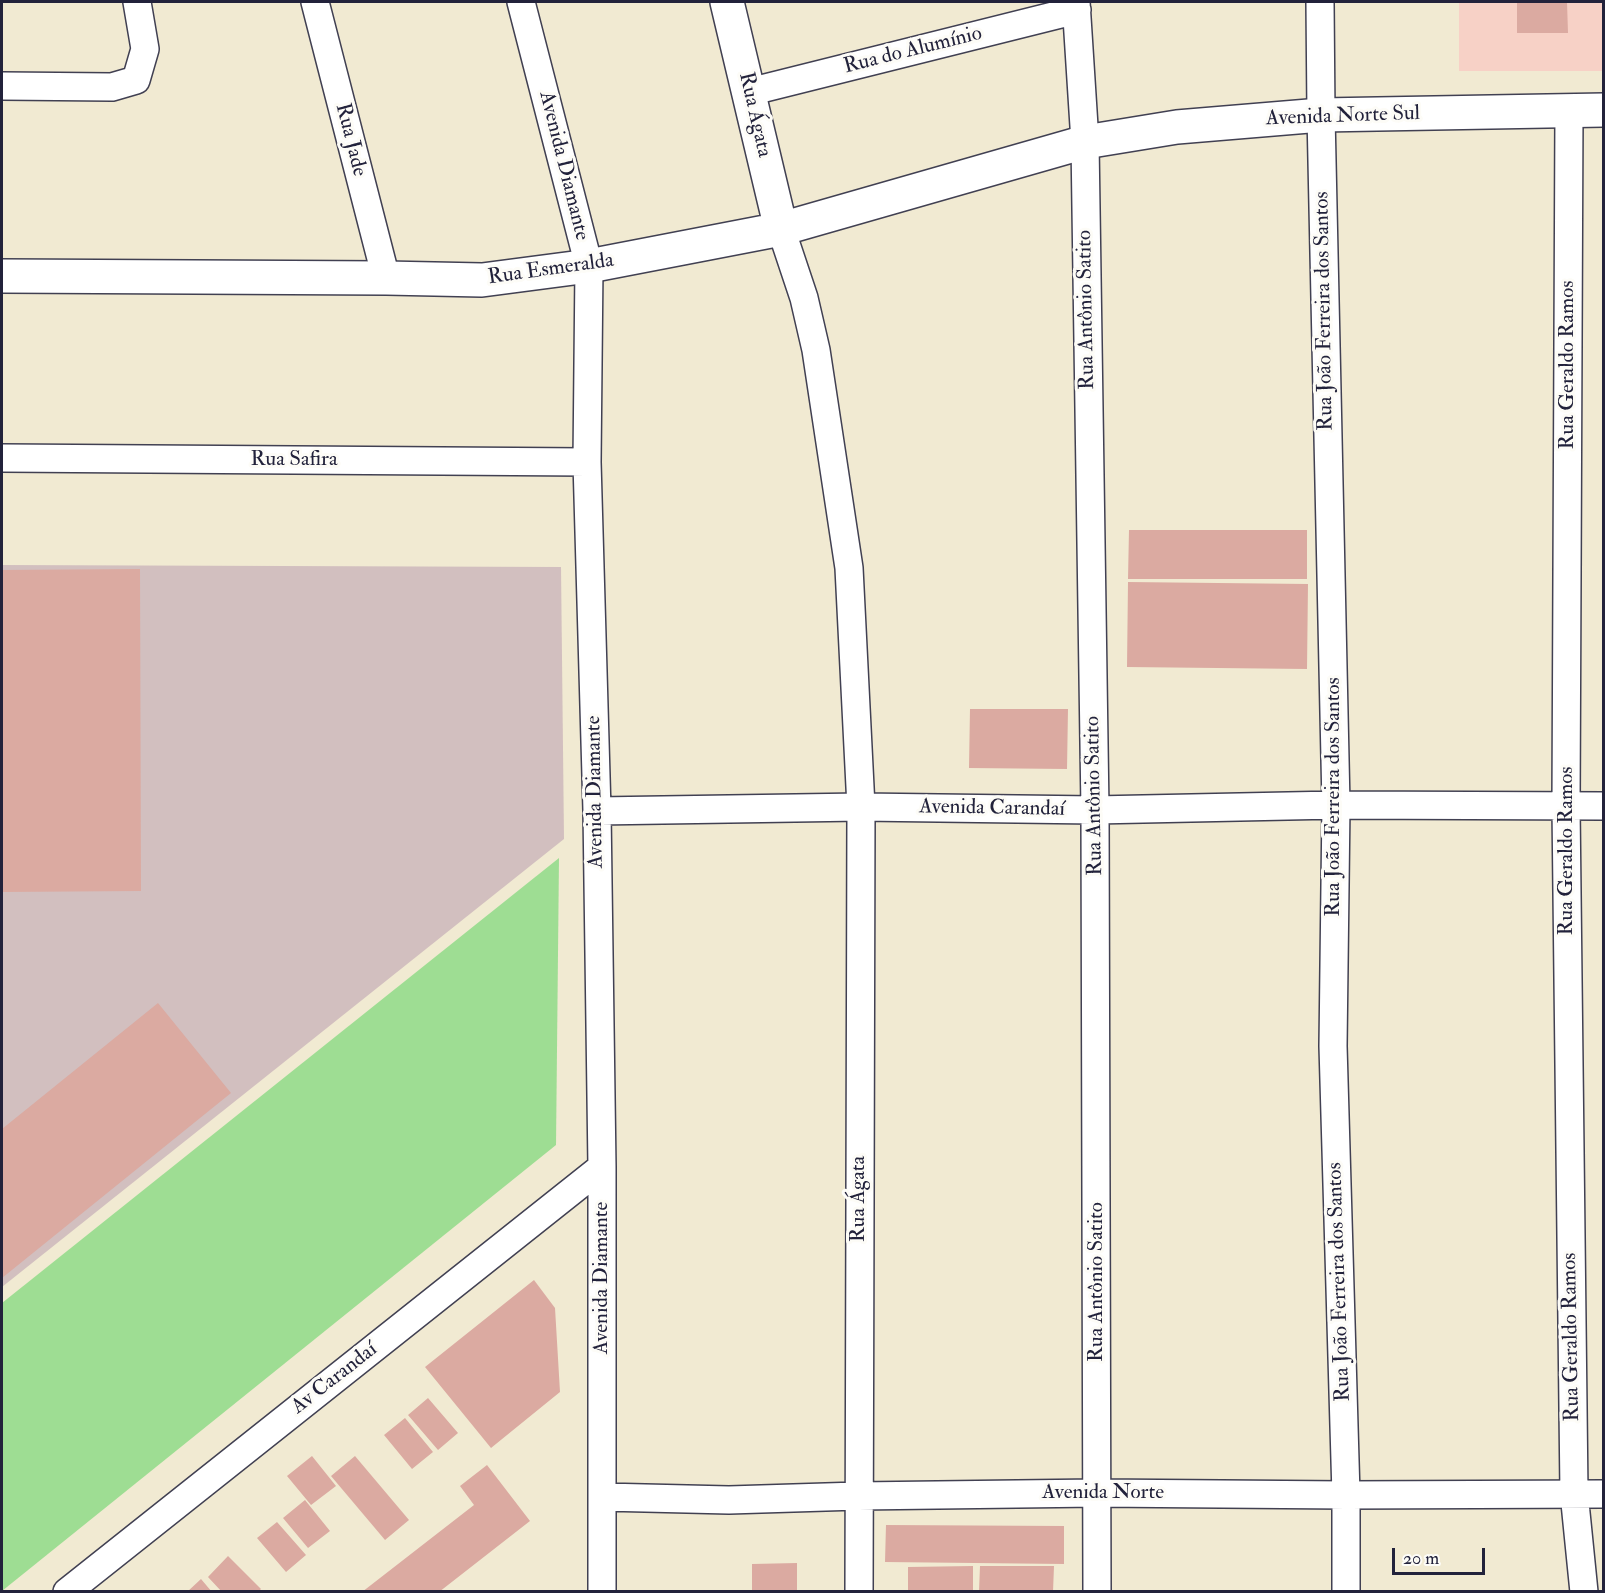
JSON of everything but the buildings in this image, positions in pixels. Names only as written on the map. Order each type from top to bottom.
[{"type":"street","points":[[2,86],[112,87],[136,80],[145,49],[137,2]]},
{"type":"street","name":"Rua Jade","points":[[315,2],[386,278]]},
{"type":"street","name":"Avenida Diamante","points":[[521,2],[589,266],[587,462],[597,811],[602,1167],[603,1497],[598,1589]]},
{"type":"street","name":"Rua Ágata","points":[[727,2],[781,229],[804,298],[816,350],[849,568],[861,807],[859,1592]]},
{"type":"street","name":"Rua João Ferreira dos Santos","points":[[1320,2],[1336,805],[1333,1046],[1346,1495],[1346,1592]]},
{"type":"street","name":"Rua do Alumínio","points":[[749,92],[1076,6]]},
{"type":"street","name":"Rua Antônio Satito","points":[[1076,6],[1085,142],[1095,810],[1097,1592]]},
{"type":"street","name":"Rua Geraldo Ramos","points":[[1569,110],[1566,807],[1574,1494],[1584,1592]]},
{"type":"street","name":"Avenida Norte Sul","points":[[1085,142],[1177,127],[1321,115],[1604,110]]},
{"type":"street","name":"Rua Esmeralda","points":[[2,276],[482,280],[589,266],[781,229],[1085,142]]},
{"type":"street","name":"Rua Safira","points":[[2,458],[587,462]]},
{"type":"street","name":"Avenida Carandaí","points":[[597,811],[861,807],[1095,810],[1336,805],[1604,806]]},
{"type":"street","name":"Av Carandaí","points":[[67,1592],[602,1167]]},
{"type":"street","name":"Avenida Norte","points":[[603,1497],[729,1500],[1097,1493],[1604,1494]]},
{"type":"shaded area","points":[[1459,2],[1603,2],[1603,71],[1459,71]]},
{"type":"shaded area","points":[[2,565],[561,567],[564,839],[2,1287]]},
{"type":"green space","points":[[559,858],[556,1145],[2,1591],[2,1303]]}]
